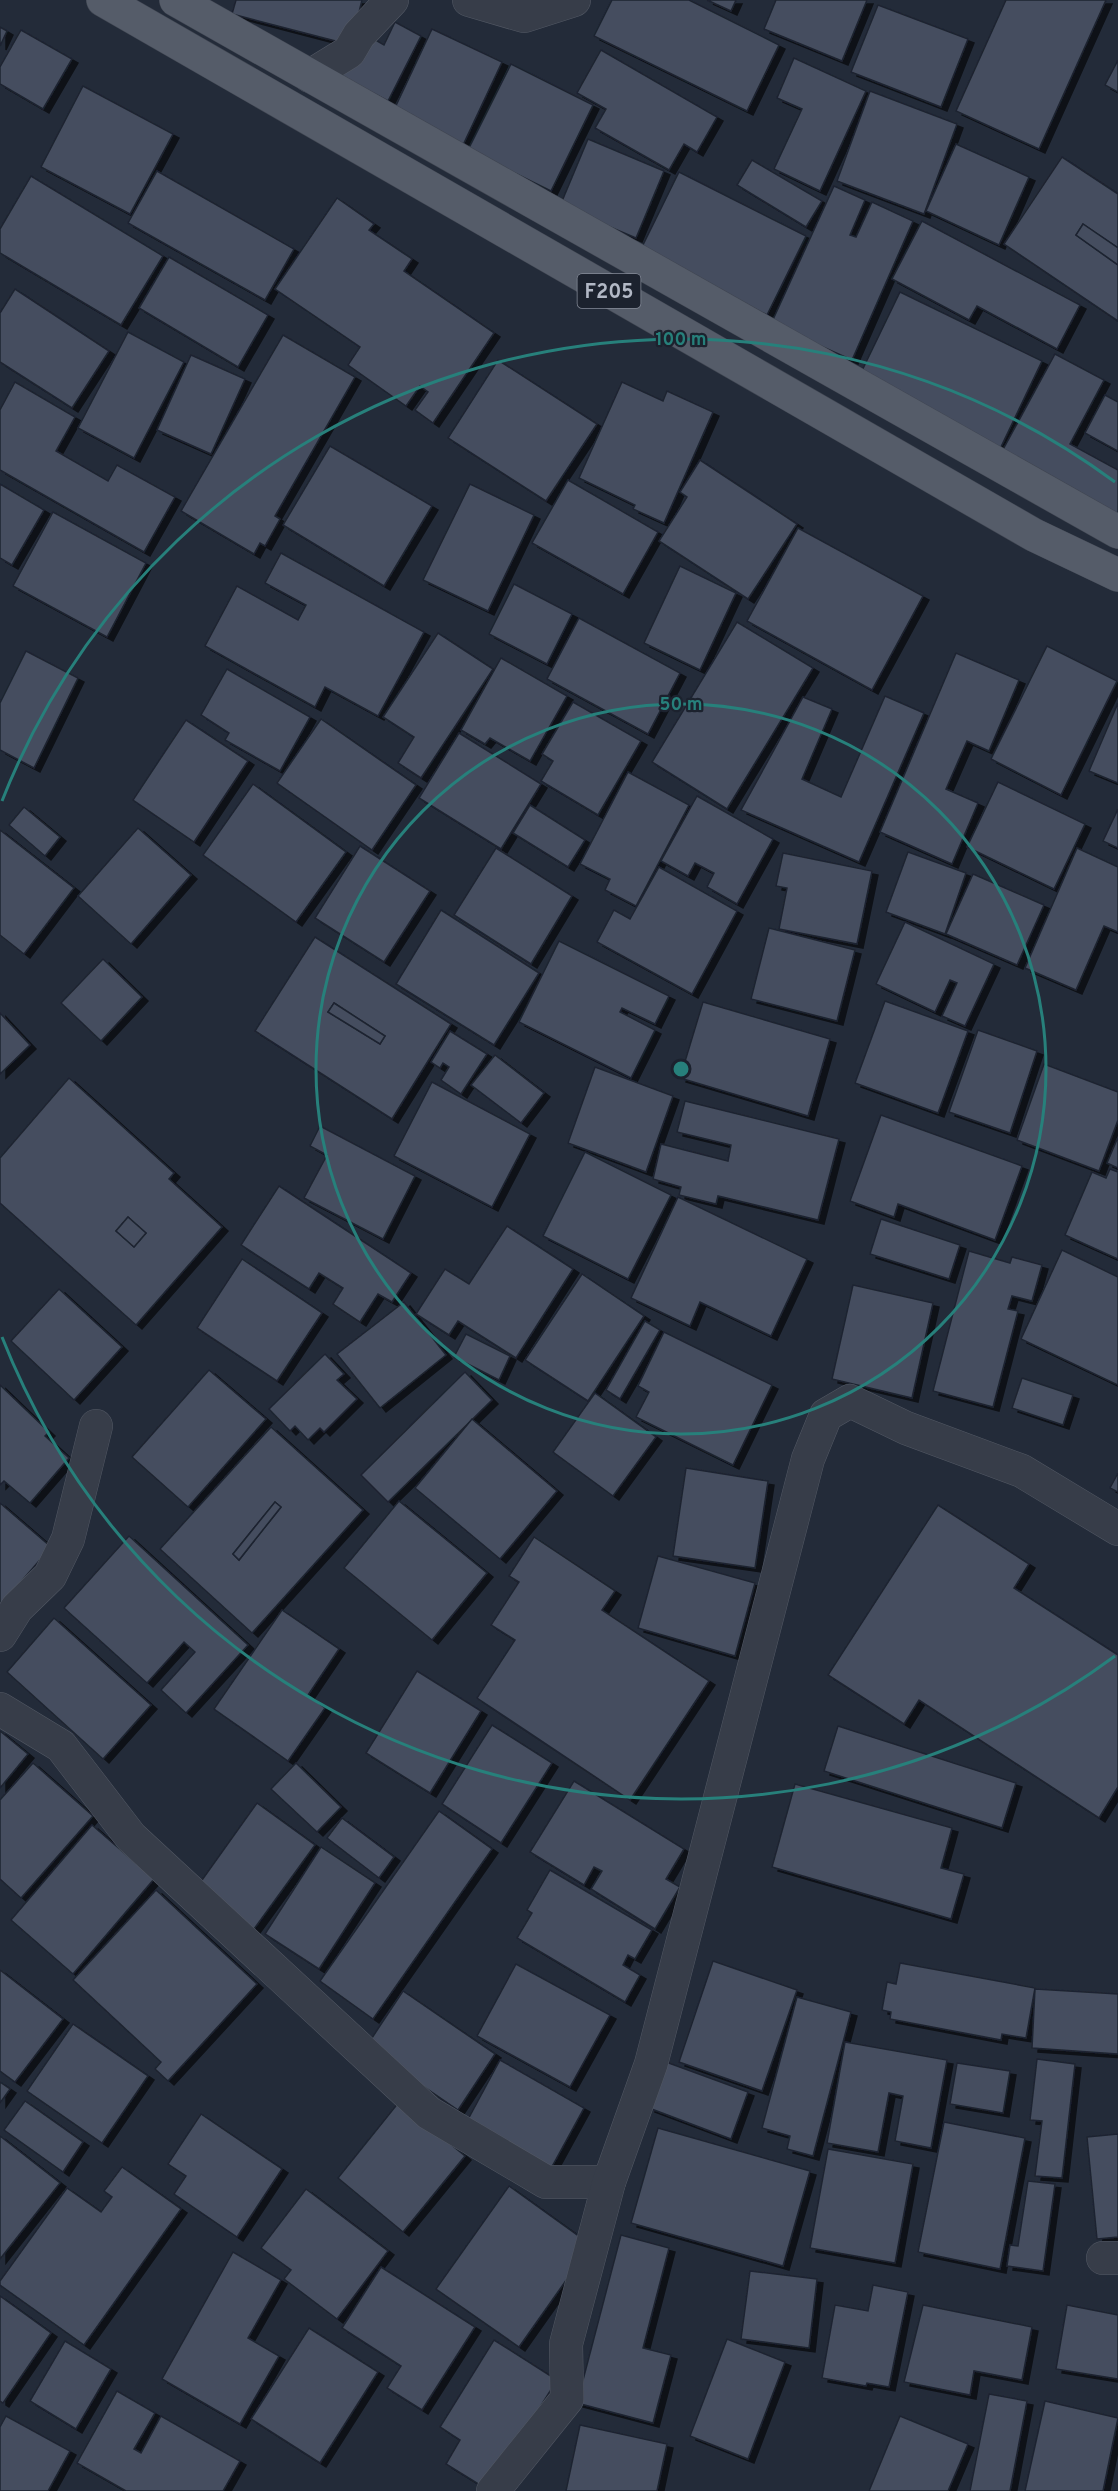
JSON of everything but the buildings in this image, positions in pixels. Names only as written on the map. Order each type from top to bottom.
[{"type":"main road","name":"F205","points":[[104,0],[1024,529],[1118,575]]},
{"type":"main road","name":"F205","points":[[176,0],[1118,532]]},
{"type":"street","points":[[310,76],[349,52],[359,35],[392,0]]},
{"type":"street","points":[[469,0],[524,16],[574,0]]},
{"type":"street","points":[[493,2491],[567,2399],[566,2344],[609,2182],[651,2064],[805,1471],[826,1415],[850,1401],[906,1428],[1022,1471],[1118,1529]]},
{"type":"street","points":[[0,1635],[17,1608],[50,1576],[68,1539],[96,1426]]},
{"type":"street","points":[[0,1709],[61,1746],[131,1837],[429,2113],[546,2182],[609,2182]]}]
